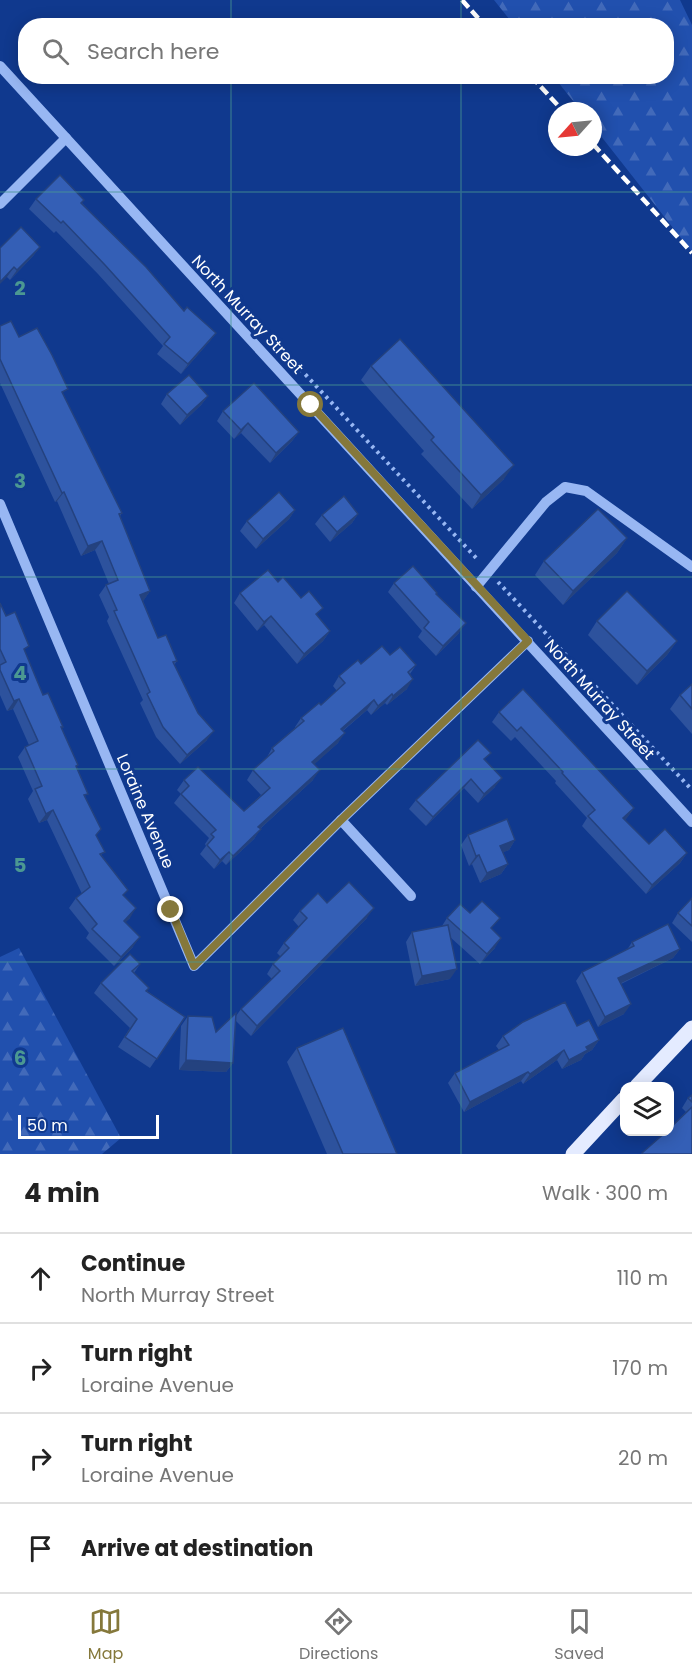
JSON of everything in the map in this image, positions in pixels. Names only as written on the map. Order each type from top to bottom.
[{"type":"main road","points":[[641,1082],[692,1028]]},
{"type":"main road","points":[[573,1154],[620,1103]]},
{"type":"street","name":"North Murray Street","points":[[0,66],[476,587],[690,816]]},
{"type":"street","points":[[0,204],[66,138]]},
{"type":"street","points":[[476,587],[546,502],[565,487],[586,491],[692,567]]},
{"type":"street","name":"Loraine Avenue","points":[[0,504],[194,966],[341,820],[528,641]]},
{"type":"street","points":[[341,820],[411,896]]},
{"type":"path","points":[[283,351],[692,790]]},
{"type":"green space","points":[[494,0],[680,0],[692,25],[692,252],[602,137],[602,102],[574,102],[560,84],[674,84],[674,18],[508,18]]},
{"type":"green space","points":[[19,948],[121,1138],[102,1154],[0,1154],[0,957]]},
{"type":"building","points":[[60,175],[84,200],[81,203],[146,267],[184,311],[187,307],[216,333],[188,364],[164,344],[170,337],[105,265],[63,221],[61,223],[36,199]]},
{"type":"building","points":[[21,227],[40,247],[17,270],[14,267],[0,282],[0,248]]},
{"type":"building","points":[[11,321],[19,337],[37,328],[52,355],[68,389],[62,392],[122,513],[119,514],[150,591],[140,595],[158,638],[166,635],[177,661],[173,662],[198,713],[214,731],[187,755],[163,727],[147,694],[150,692],[114,611],[117,610],[106,585],[118,580],[102,541],[88,546],[0,359],[0,326]]},
{"type":"building","points":[[400,339],[514,465],[481,495],[431,440],[434,437],[371,366]]},
{"type":"building","points":[[189,375],[208,396],[187,415],[167,394]]},
{"type":"building","points":[[254,383],[299,432],[276,453],[248,423],[241,430],[223,411]]},
{"type":"building","points":[[279,492],[295,510],[263,539],[247,521]]},
{"type":"building","points":[[344,496],[358,514],[337,532],[322,515]]},
{"type":"building","points":[[598,509],[627,538],[573,591],[544,561]]},
{"type":"building","points":[[413,566],[436,594],[466,623],[443,646],[424,628],[429,622],[394,583]]},
{"type":"building","points":[[268,570],[278,582],[283,577],[301,598],[309,591],[323,608],[316,614],[330,631],[304,654],[271,616],[264,622],[240,593]]},
{"type":"building","points":[[627,591],[677,641],[647,671],[597,621]]},
{"type":"building","points":[[0,603],[6,616],[15,612],[29,646],[24,649],[43,695],[48,693],[63,727],[61,727],[88,794],[84,795],[101,829],[96,835],[105,852],[100,854],[128,890],[123,895],[136,908],[124,921],[140,937],[121,957],[92,929],[97,924],[76,898],[90,887],[53,810],[46,814],[35,789],[42,786],[25,747],[38,741],[19,699],[14,701],[0,670],[0,665],[6,662],[0,649]]},
{"type":"building","points":[[382,646],[390,655],[400,647],[416,665],[408,672],[413,679],[378,706],[374,700],[341,729],[345,733],[312,762],[320,770],[258,827],[261,829],[233,856],[229,852],[220,860],[207,845],[214,837],[211,834],[216,830],[181,794],[189,786],[184,780],[198,767],[244,811],[270,788],[253,770],[274,751],[272,748],[304,721],[301,718],[319,703],[321,705],[345,683],[339,676],[358,660],[361,664]]},
{"type":"building","points":[[692,684],[692,709],[680,695]]},
{"type":"building","points":[[523,689],[634,808],[623,818],[649,844],[665,829],[687,853],[652,885],[588,816],[595,810],[563,772],[521,727],[517,731],[499,712]]},
{"type":"building","points":[[478,740],[491,753],[484,759],[502,778],[484,794],[471,779],[433,817],[416,800]]},
{"type":"building","points":[[507,819],[515,840],[500,846],[508,864],[487,873],[479,855],[476,856],[468,835]]},
{"type":"building","points":[[349,882],[374,908],[257,1026],[241,1009],[280,971],[273,964],[289,948],[284,943],[307,918],[300,911],[318,893],[327,903]]},
{"type":"building","points":[[692,898],[692,926],[678,913]]},
{"type":"building","points":[[482,901],[500,918],[491,928],[501,938],[487,954],[447,918],[460,904],[470,913]]},
{"type":"building","points":[[668,924],[680,949],[618,978],[631,1004],[605,1017],[582,972],[634,946],[632,942]]},
{"type":"building","points":[[448,925],[457,969],[422,976],[412,932]]},
{"type":"building","points":[[130,954],[140,964],[132,971],[149,988],[146,991],[185,1017],[157,1059],[125,1037],[137,1019],[101,983]]},
{"type":"building","points":[[565,1002],[577,1026],[589,1020],[599,1040],[586,1047],[588,1050],[569,1060],[564,1050],[530,1074],[528,1072],[470,1102],[455,1073],[509,1045],[503,1036],[523,1022]]},
{"type":"building","points":[[236,1013],[233,1063],[186,1060],[188,1016],[212,1017],[216,1032]]},
{"type":"building","points":[[343,1028],[397,1154],[343,1154],[297,1048]]},
{"type":"building","points":[[692,1107],[692,1154],[642,1154],[661,1136],[674,1136],[674,1124]]},
{"type":"railway","points":[[462,0],[478,18]]},
{"type":"railway","points":[[538,84],[555,102]]},
{"type":"railway","points":[[602,154],[692,253]]},
{"type":"route","points":[[171,910],[194,966],[341,820],[528,641],[311,405]]}]
